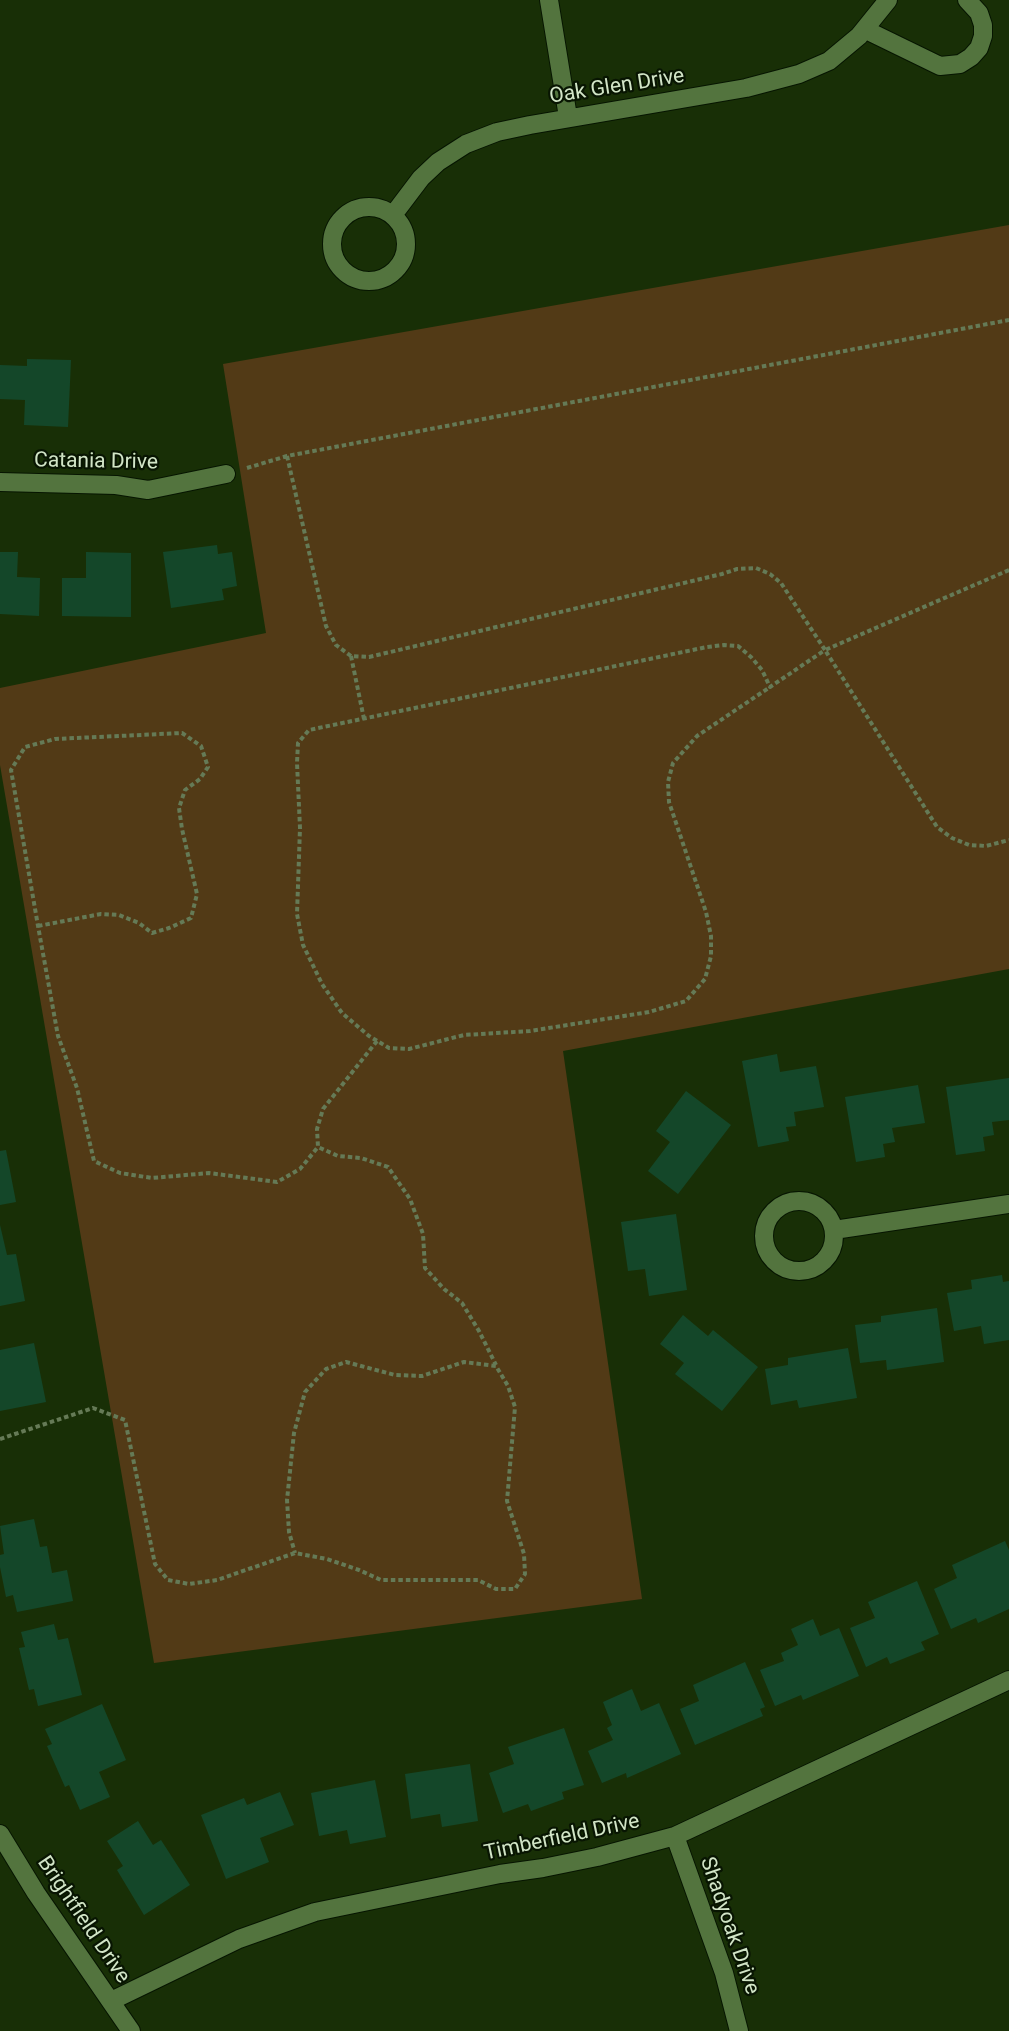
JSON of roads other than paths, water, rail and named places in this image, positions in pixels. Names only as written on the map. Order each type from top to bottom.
[{"type":"street","points":[[549,0],[568,117]]},
{"type":"street","name":"Oak Glen Drive","points":[[393,215],[421,178],[438,162],[466,144],[497,132],[568,117],[746,88],[799,74],[829,61],[866,30],[888,0]]},
{"type":"street","points":[[866,30],[940,66],[960,64],[979,48],[983,36],[983,25],[979,13],[967,0]]},
{"type":"street","points":[[369,206],[382,208],[393,215],[401,225],[405,237],[406,250],[401,262],[385,278],[372,281],[359,280],[347,275],[335,259],[331,247],[332,234],[338,222],[356,208],[369,206]]},
{"type":"street","name":"Catania Drive","points":[[0,482],[116,485],[148,490],[226,474]]},
{"type":"street","points":[[834,1230],[1009,1204]]},
{"type":"street","name":"Timberfield Drive","points":[[111,2001],[239,1939],[315,1912],[500,1874],[543,1869],[675,1836],[1009,1680]]},
{"type":"street","name":"Brightfield Drive","points":[[0,1834],[36,1893],[131,2031]]},
{"type":"street","name":"Shadyoak Drive","points":[[675,1836],[724,1973],[739,2031]]}]
